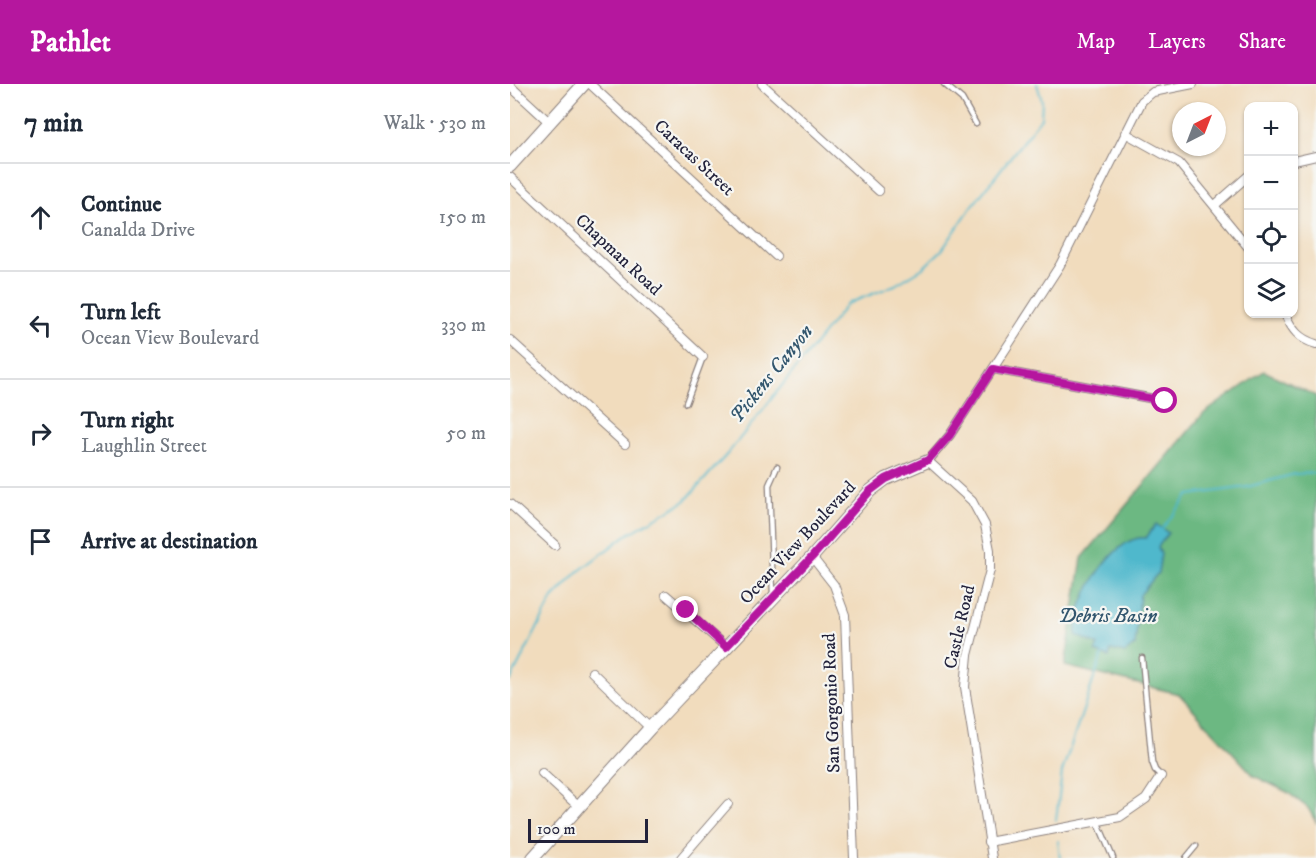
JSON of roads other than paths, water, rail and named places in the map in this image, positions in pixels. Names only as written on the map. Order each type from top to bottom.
[{"type":"street","points":[[510,166],[584,84]]},
{"type":"street","name":"Caracas Street","points":[[590,84],[776,256]]},
{"type":"street","points":[[762,84],[879,191]]},
{"type":"street","name":"Ocean View Boulevard","points":[[533,858],[650,728],[812,557],[870,491],[886,479],[928,460],[950,435],[1060,265],[1125,133],[1146,97],[1153,92],[1193,84]]},
{"type":"street","points":[[510,86],[549,122]]},
{"type":"street","points":[[1125,133],[1179,164],[1244,242]]},
{"type":"street","points":[[1298,160],[1316,156]]},
{"type":"street","name":"Chapman Road","points":[[510,177],[704,357]]},
{"type":"street","points":[[1215,205],[1244,180]]},
{"type":"street","points":[[1287,318],[1294,332],[1306,341],[1316,344]]},
{"type":"street","points":[[510,340],[625,444]]},
{"type":"street","points":[[993,369],[1165,401]]},
{"type":"street","name":"Castle Road","points":[[928,460],[972,501],[985,525],[990,550],[990,570],[968,655],[964,687],[992,858]]},
{"type":"street","points":[[510,504],[555,545]]},
{"type":"street","name":"San Gorgonio Road","points":[[812,557],[834,585],[845,615],[854,858]]},
{"type":"street","points":[[666,595],[726,647]]},
{"type":"street","points":[[592,672],[650,728]]},
{"type":"street","points":[[542,773],[579,807]]},
{"type":"street","points":[[988,842],[1098,823],[1130,813],[1146,799],[1161,776]]},
{"type":"street","points":[[681,858],[728,804]]},
{"type":"lane","points":[[944,84],[962,99],[976,124]]},
{"type":"lane","points":[[686,403],[704,357]]},
{"type":"lane","points":[[773,599],[769,485],[777,467]]},
{"type":"lane","points":[[1142,658],[1152,762],[1155,770],[1161,776]]},
{"type":"lane","points":[[1098,823],[1113,858]]},
{"type":"lane","points":[[1186,858],[1196,846]]},
{"type":"water","name":"Debris Basin","points":[[1156,524],[1168,533],[1158,547],[1161,554],[1158,573],[1140,595],[1135,645],[1125,653],[1111,650],[1109,657],[1095,652],[1098,645],[1076,635],[1081,607],[1088,591],[1108,559],[1133,540],[1146,538]]},
{"type":"waterway","name":"Pickens Canyon","points":[[510,681],[553,598],[579,571],[625,536],[685,501],[729,452],[847,304],[895,285],[923,268],[942,250],[970,209],[1041,118],[1042,101],[1037,84]]},
{"type":"waterway","points":[[1161,530],[1189,495],[1247,487],[1295,474],[1316,473]]},
{"type":"waterway","points":[[1056,820],[1062,772],[1102,655]]},
{"type":"waterway","points":[[1058,841],[1060,858]]}]
